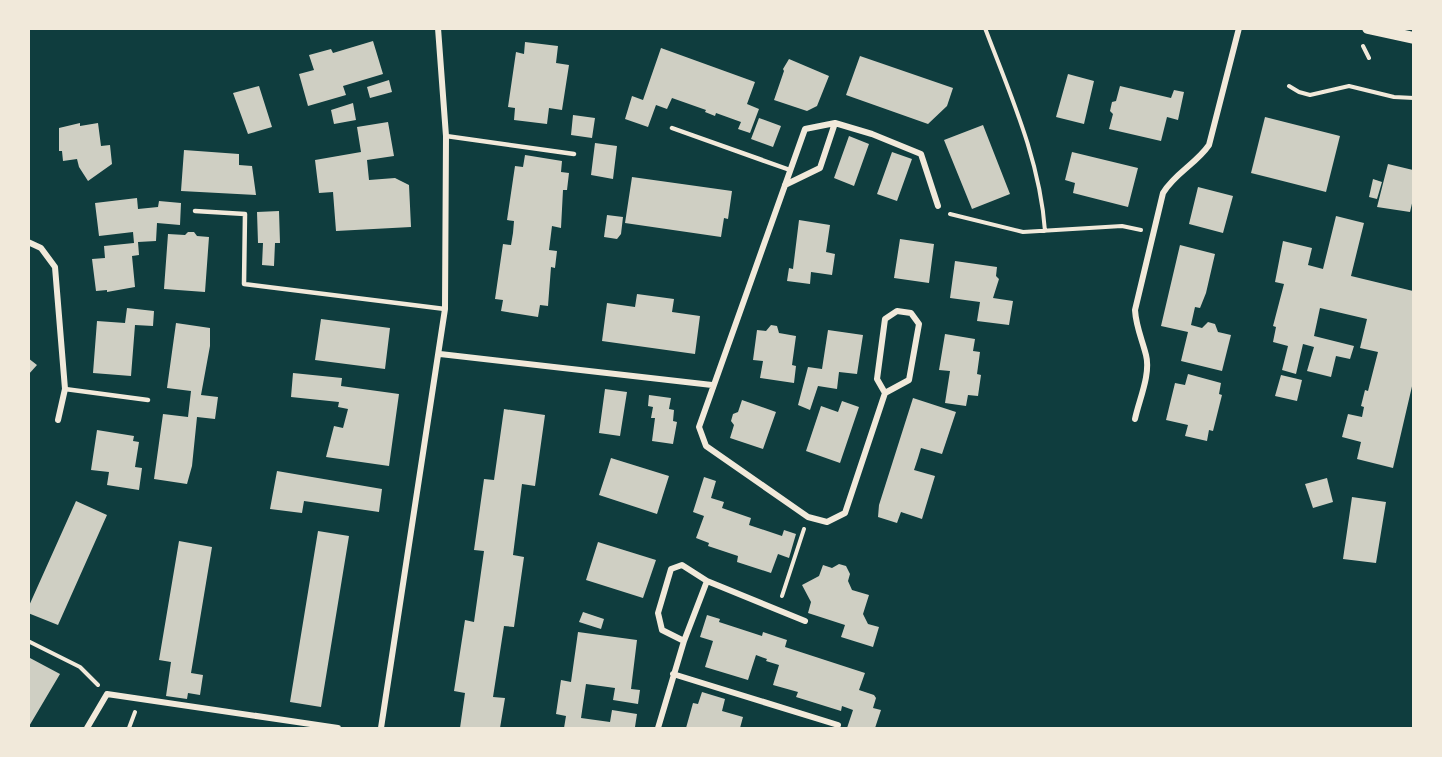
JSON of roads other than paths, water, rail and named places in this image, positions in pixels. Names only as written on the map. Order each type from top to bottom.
[{"type":"main road","points":[[1368,28],[1413,38]]},
{"type":"street","points":[[381,729],[440,354],[445,309],[446,136],[438,28]]},
{"type":"street","points":[[1135,419],[1146,373],[1147,357],[1136,328],[1135,310],[1162,193],[1172,178],[1200,158],[1209,145],[1239,28]]},
{"type":"street","points":[[785,185],[820,168],[835,123]]},
{"type":"street","points":[[885,393],[877,379],[885,320],[897,311],[911,313],[919,324],[909,380],[885,393],[845,513],[827,522],[808,517],[706,446],[699,427],[804,129],[835,123],[872,134],[921,154],[938,206]]},
{"type":"street","points":[[28,242],[41,248],[55,267],[65,389],[58,420]]},
{"type":"street","points":[[440,354],[712,385]]},
{"type":"street","points":[[684,640],[662,630],[658,613],[671,569],[682,565],[707,581],[805,621]]},
{"type":"street","points":[[658,729],[684,640],[707,581]]},
{"type":"street","points":[[673,674],[838,725]]},
{"type":"street","points":[[87,729],[106,694],[338,729]]},
{"type":"lane","points":[[672,128],[790,170]]},
{"type":"lane","points":[[446,136],[574,154]]},
{"type":"lane","points":[[195,212],[245,214],[244,284],[445,309]]},
{"type":"lane","points":[[65,389],[148,400]]}]
